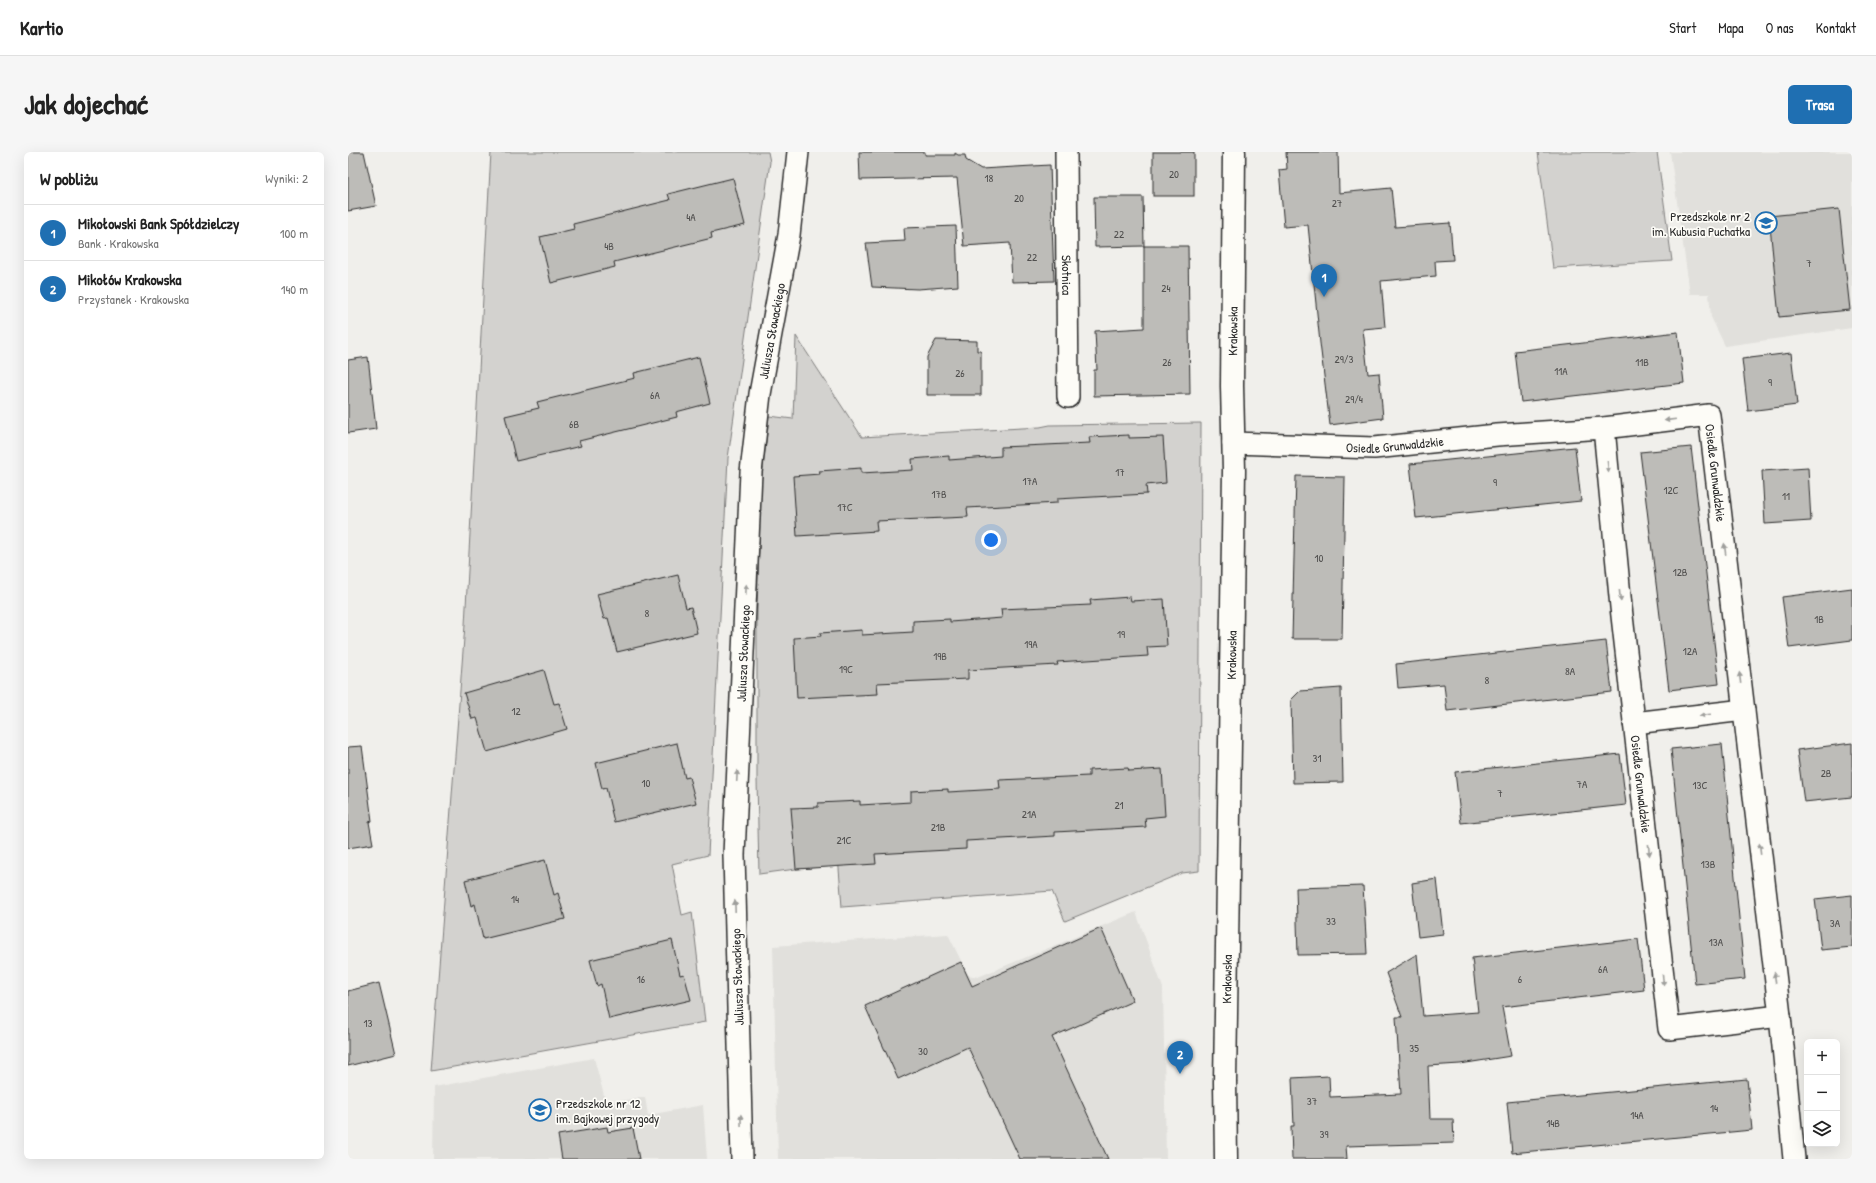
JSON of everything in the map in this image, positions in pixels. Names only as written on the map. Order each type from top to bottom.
[{"type":"street","name":"Juliusza Słowackiego","points":[[742,1159],[734,855],[751,472],[760,394],[789,235],[798,152]]},
{"type":"street","name":"Skotnica","points":[[1066,152],[1068,397]]},
{"type":"street","name":"Krakowska","points":[[1226,1159],[1225,1082],[1233,442],[1234,152]]},
{"type":"street","name":"Osiedle Grunwaldzkie","points":[[1233,442],[1374,448],[1497,435],[1604,428],[1709,415],[1780,1016],[1794,1159]]},
{"type":"street","name":"Osiedle Grunwaldzkie","points":[[1604,428],[1634,723],[1669,1029],[1780,1016]]},
{"type":"street","points":[[1634,723],[1744,710]]},
{"type":"shaded area","points":[[491,152],[768,152],[770,162],[728,458],[708,855],[672,864],[682,915],[692,912],[705,1022],[431,1071],[465,625]]},
{"type":"shaded area","points":[[1538,152],[1657,152],[1672,261],[1553,268]]},
{"type":"shaded area","name":"Przedszkole nr 2 im. Kubusia Puchatka","points":[[1670,152],[1852,152],[1852,328],[1725,346],[1711,317],[1709,294],[1690,294]]},
{"type":"shaded area","points":[[796,336],[862,437],[1040,427],[1050,425],[1201,423],[1199,871],[1182,873],[1065,921],[1052,891],[842,907],[838,856],[835,866],[759,874],[757,779],[757,611],[761,484],[769,416],[793,419]]},
{"type":"shaded area","points":[[1136,912],[1163,988],[1166,1159],[778,1159],[773,946],[948,934],[968,975],[978,977]]},
{"type":"shaded area","name":"Przedszkole nr 12 im. Bajkowej przygody","points":[[594,1058],[606,1103],[645,1097],[648,1115],[703,1105],[707,1159],[433,1159],[434,1087]]},
{"type":"building","points":[[348,152],[364,152],[376,206],[348,211]]},
{"type":"building","points":[[859,152],[925,152],[925,155],[955,155],[955,153],[958,155],[965,155],[966,160],[981,169],[1050,165],[1054,281],[1012,282],[1010,243],[964,246],[957,178],[860,180]]},
{"type":"building","points":[[1153,152],[1194,152],[1194,196],[1153,196]]},
{"type":"building","points":[[1286,152],[1338,152],[1339,193],[1391,188],[1395,227],[1450,223],[1453,260],[1435,261],[1436,276],[1381,281],[1385,327],[1363,329],[1368,374],[1379,373],[1383,418],[1330,425],[1308,225],[1284,227],[1279,170],[1287,169]]},
{"type":"building","points":[[733,178],[745,225],[711,233],[712,238],[614,262],[615,267],[551,283],[540,237],[574,229],[573,224],[670,200],[668,194]]},
{"type":"building","points":[[1094,197],[1143,197],[1144,246],[1095,247]]},
{"type":"building","points":[[1839,209],[1850,310],[1779,317],[1769,216]]},
{"type":"building","points":[[956,226],[958,286],[918,289],[872,287],[866,243],[905,241],[904,228]]},
{"type":"building","points":[[1144,246],[1188,246],[1190,394],[1094,396],[1094,370],[1097,370],[1095,331],[1144,328]]},
{"type":"building","points":[[1678,332],[1684,383],[1521,402],[1515,351]]},
{"type":"building","points":[[936,340],[977,341],[977,351],[981,351],[981,395],[927,395],[927,357]]},
{"type":"building","points":[[1791,353],[1797,405],[1748,411],[1742,359]]},
{"type":"building","points":[[368,357],[376,429],[348,433],[348,360]]},
{"type":"building","points":[[699,357],[710,403],[676,412],[677,417],[579,441],[581,446],[516,461],[505,416],[539,408],[537,402],[635,378],[634,373]]},
{"type":"building","points":[[1129,435],[1129,438],[1163,437],[1166,483],[1146,485],[1147,494],[1057,499],[1057,503],[967,508],[968,517],[876,521],[877,531],[797,536],[793,476],[820,474],[819,471],[861,468],[861,473],[913,470],[912,459],[949,456],[949,460],[1001,456],[1001,447],[1090,443],[1089,437]]},
{"type":"building","points":[[1575,447],[1581,501],[1416,518],[1410,464]]},
{"type":"building","points":[[1691,447],[1719,684],[1669,690],[1640,452]]},
{"type":"building","points":[[1808,468],[1811,521],[1765,524],[1762,471]]},
{"type":"building","points":[[1296,476],[1345,477],[1342,639],[1292,639]]},
{"type":"building","points":[[678,575],[686,608],[691,607],[697,633],[617,652],[608,618],[604,619],[597,594]]},
{"type":"building","points":[[1852,588],[1852,640],[1789,648],[1782,597]]},
{"type":"building","points":[[1130,597],[1131,601],[1164,599],[1167,646],[1147,647],[1148,656],[1057,662],[1058,665],[968,670],[968,679],[877,683],[878,694],[797,698],[794,638],[821,636],[820,633],[862,630],[862,635],[913,632],[913,621],[950,619],[950,622],[1002,618],[1001,609],[1091,605],[1090,600]]},
{"type":"building","points":[[1606,641],[1612,692],[1447,711],[1444,684],[1398,688],[1396,664]]},
{"type":"building","points":[[544,670],[554,704],[559,703],[567,729],[487,752],[477,718],[472,719],[464,693]]},
{"type":"building","points":[[1341,688],[1343,782],[1293,783],[1291,700],[1300,691]]},
{"type":"building","points":[[677,743],[685,778],[689,777],[696,803],[614,822],[606,788],[602,789],[596,763]]},
{"type":"building","points":[[1852,743],[1852,797],[1804,802],[1797,750]]},
{"type":"building","points":[[1722,744],[1745,979],[1695,984],[1671,749]]},
{"type":"building","points":[[362,746],[372,821],[369,822],[373,844],[348,848],[348,747]]},
{"type":"building","points":[[1620,754],[1626,805],[1461,823],[1455,772]]},
{"type":"building","points":[[1128,768],[1129,771],[1162,769],[1165,816],[1145,818],[1146,827],[1055,832],[1055,836],[966,841],[966,849],[875,854],[876,864],[796,869],[791,808],[818,807],[818,803],[860,801],[860,805],[911,802],[911,791],[948,789],[948,792],[1000,789],[999,780],[1089,776],[1089,770]]},
{"type":"building","points":[[545,860],[554,895],[558,893],[565,919],[483,939],[475,904],[471,906],[465,880]]},
{"type":"building","points":[[1437,879],[1443,934],[1418,937],[1412,883]]},
{"type":"building","points":[[1363,886],[1367,954],[1298,955],[1296,888]]},
{"type":"building","points":[[1852,895],[1852,947],[1821,950],[1815,899]]},
{"type":"building","points":[[1101,928],[1133,1001],[1052,1037],[1108,1159],[1020,1159],[968,1047],[898,1079],[865,1006],[961,962],[972,986]]},
{"type":"building","points":[[1638,939],[1644,990],[1502,1007],[1511,1056],[1460,1064],[1428,1066],[1430,1119],[1453,1119],[1454,1143],[1346,1146],[1347,1159],[1292,1159],[1291,1126],[1294,1126],[1292,1078],[1329,1076],[1330,1097],[1401,1094],[1396,1017],[1402,1017],[1386,973],[1417,954],[1423,1016],[1478,1012],[1472,958]]},
{"type":"building","points":[[672,940],[680,975],[684,974],[691,1000],[609,1019],[601,984],[597,986],[590,960]]},
{"type":"building","points":[[379,983],[396,1054],[348,1066],[348,991]]},
{"type":"building","points":[[1747,1079],[1752,1130],[1512,1153],[1507,1102]]},
{"type":"building","points":[[607,1127],[608,1132],[633,1128],[639,1159],[562,1159],[558,1135]]},
{"type":"place","name":"Przedszkole nr 2 im. Kubusia Puchatka","points":[[1766,223]]},
{"type":"place","name":"Mikołowski Bank Spółdzielczy","points":[[1324,297]]},
{"type":"place","name":"Mikołów Krakowska","points":[[1180,1074]]},
{"type":"place","name":"Przedszkole nr 12 im. Bajkowej przygody","points":[[540,1110]]}]
